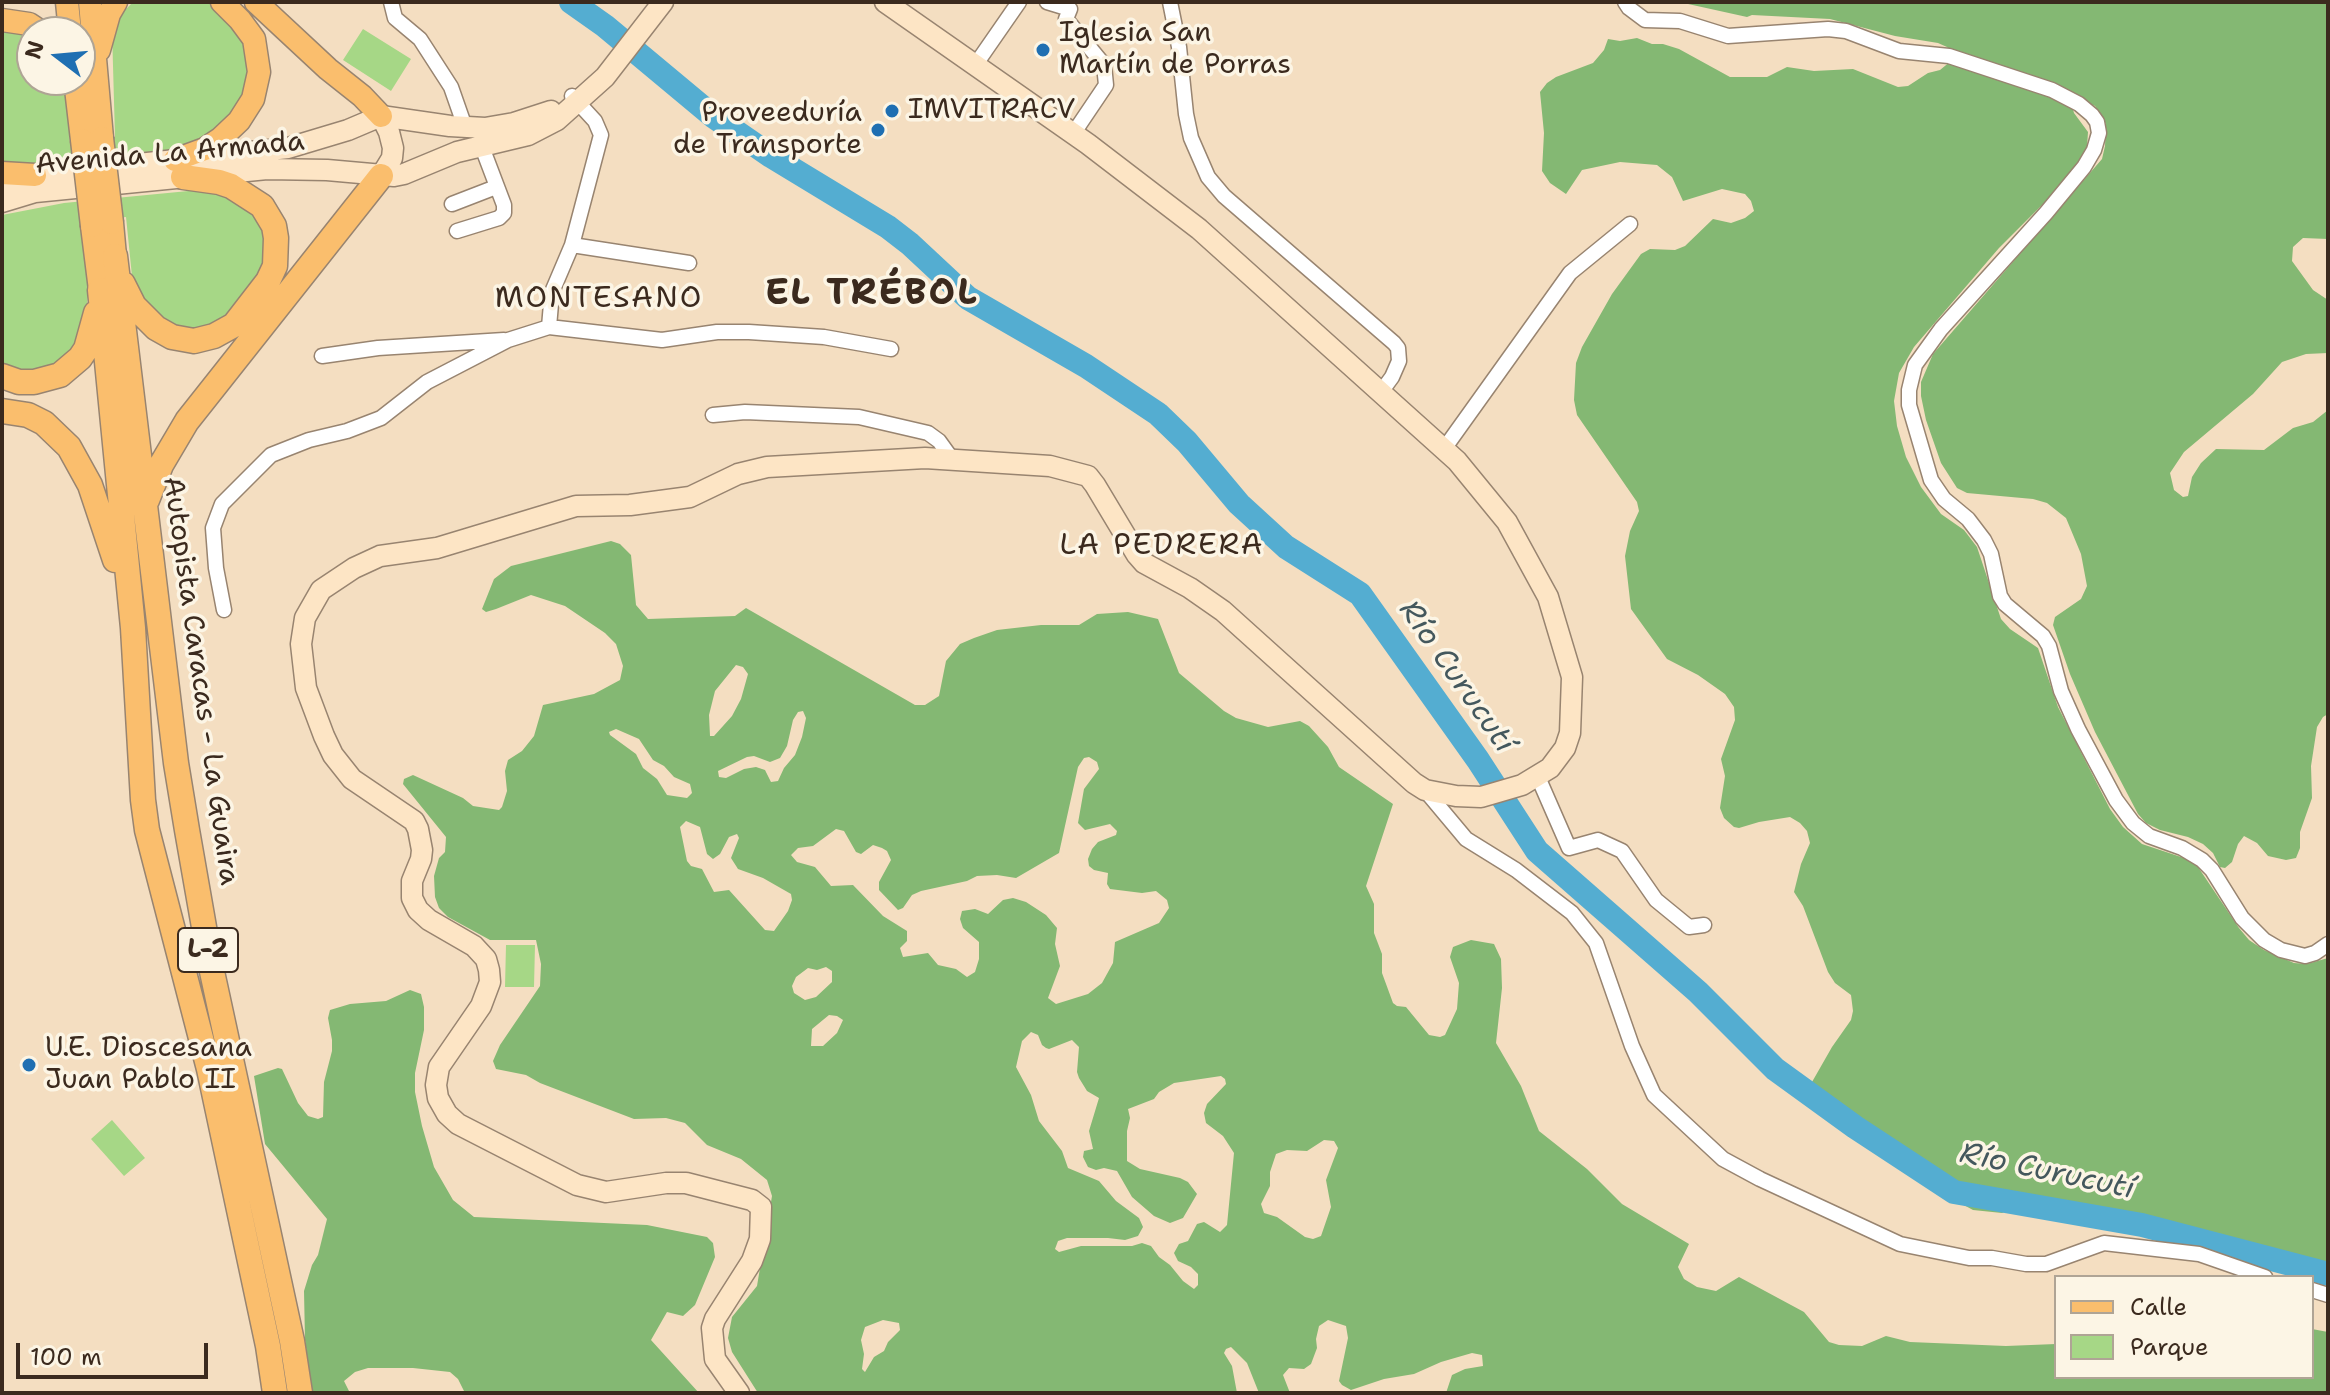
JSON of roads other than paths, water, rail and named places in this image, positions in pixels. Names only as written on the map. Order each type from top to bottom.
[{"type":"highway","points":[[115,256],[128,298],[141,315],[163,333],[183,339],[205,339],[224,331],[243,315],[275,266],[274,226],[262,206],[243,192],[179,169]]},
{"type":"highway","points":[[146,502],[161,465],[187,421],[381,176]]},
{"type":"highway","name":"Autopista Caracas - La Guaira","points":[[115,256],[176,763],[211,967],[292,1341],[300,1393]]},
{"type":"highway","points":[[2,376],[19,382],[46,381],[71,368],[91,336],[100,290]]},
{"type":"highway","name":"Autopista Caracas - La Guaira","points":[[100,290],[133,628],[147,830],[209,1069],[268,1346],[275,1393]]},
{"type":"highway","points":[[2,411],[28,415],[44,423],[69,447],[90,485],[106,527],[133,628]]},
{"type":"main road","points":[[96,67],[109,14],[116,2]]},
{"type":"main road","points":[[179,169],[220,139],[239,121],[253,99],[259,72],[254,39],[222,2]]},
{"type":"main road","points":[[256,2],[381,116],[393,148],[392,158],[381,176]]},
{"type":"main road","points":[[739,1393],[715,1359],[712,1328],[752,1261],[760,1239],[761,1207],[752,1200],[686,1183],[626,1190],[592,1189],[577,1185],[458,1124],[443,1106],[436,1085],[439,1067],[481,1006],[490,982],[489,970],[486,959],[474,946],[429,920],[418,910],[412,898],[412,881],[422,850],[414,821],[352,779],[333,755],[306,688],[301,644],[305,618],[321,590],[380,556],[437,548],[562,509],[599,503],[630,505],[678,499],[699,494],[749,470],[890,458],[1050,466],[1088,476],[1144,563],[1190,588],[1223,611],[1425,790],[1456,796],[1488,796],[1511,789],[1538,777],[1559,758],[1570,733],[1572,677],[1548,597],[1507,522],[1457,461],[1199,229],[1073,134],[885,2]]},
{"type":"main road","name":"Avenida La Armada","points":[[2,184],[35,175],[179,169],[296,168],[381,176],[404,174],[436,159],[528,135],[557,120],[601,74],[652,9]]},
{"type":"main road","name":"L-2","points":[[79,96],[92,139]]},
{"type":"main road","name":"L-2","points":[[94,96],[92,139],[102,224],[100,290]]},
{"type":"main road","name":"Avenida La Armada","points":[[2,202],[35,192],[288,148],[348,130],[381,116],[465,127],[499,126],[532,118],[575,99]]},
{"type":"main road","points":[[2,173],[35,175]]},
{"type":"main road","name":"L-2","points":[[102,224],[115,256]]},
{"type":"street","points":[[391,2],[395,18],[420,39],[451,87],[465,127]]},
{"type":"street","points":[[976,64],[1019,2]]},
{"type":"street","points":[[1047,2],[1071,5],[1066,19],[1104,65],[1106,85],[1073,134]]},
{"type":"street","points":[[1170,2],[1191,138],[1208,177],[1224,196],[1394,343],[1398,348],[1399,361],[1381,392]]},
{"type":"street","points":[[1625,2],[1645,20],[1680,21],[1728,36],[1828,29],[1846,31],[1899,51],[1949,56],[2052,90],[2079,104],[2092,115],[2099,133],[2084,167],[1920,355],[1909,390],[1909,405],[1935,489],[1968,519],[1984,540],[2005,604],[2043,636],[2049,646],[2061,691],[2078,729],[2116,800],[2133,823],[2149,836],[2182,848],[2202,860],[2212,870],[2242,918],[2264,940],[2281,950],[2305,956],[2328,944]]},
{"type":"street","points":[[549,327],[552,292],[572,245],[601,135],[595,121],[575,99]]},
{"type":"street","points":[[457,231],[499,218],[504,213],[504,205],[482,147]]},
{"type":"street","points":[[452,204],[496,187]]},
{"type":"street","points":[[1444,449],[1465,424],[1570,273],[1630,224]]},
{"type":"street","points":[[572,245],[689,263]]},
{"type":"street","points":[[224,610],[213,528],[222,504],[244,479],[271,455],[381,418],[427,382],[508,340],[549,327],[662,340],[717,332],[749,332],[824,337],[891,349]]},
{"type":"street","points":[[322,356],[378,348],[508,340]]},
{"type":"street","points":[[713,415],[745,412],[859,417],[928,433],[939,441],[952,459]]},
{"type":"street","points":[[1538,777],[1569,848],[1598,840],[1622,851],[1656,900],[1689,927],[1704,925]]},
{"type":"street","points":[[1425,790],[1466,839],[1516,870],[1572,913],[1596,943],[1632,1046],[1654,1095],[1723,1159],[1900,1244],[1969,1258],[2046,1264],[2104,1243],[2199,1254],[2259,1275]]},
{"type":"waterway","name":"Río Curucutí","points":[[571,2],[605,26],[713,116],[771,156],[888,227],[968,298],[1086,366],[1158,414],[1187,442],[1239,504],[1286,547],[1360,594],[1478,760],[1537,851],[1698,992],[1775,1069],[1855,1127],[1954,1192],[2142,1225],[2328,1274]]},
{"type":"place","name":"Iglesia San Martín de Porras","points":[[1043,50]]},
{"type":"place","name":"IMVITRACV","points":[[892,111]]},
{"type":"place","name":"Proveeduría de Transporte","points":[[878,130]]},
{"type":"place","name":"U.E. Dioscesana Juan Pablo II","points":[[29,1065]]},
{"type":"district","name":"EL TRÉBOL","points":[[872,295]]},
{"type":"district","name":"MONTESANO","points":[[599,299]]},
{"type":"district","name":"LA PEDRERA","points":[[1162,546]]}]
